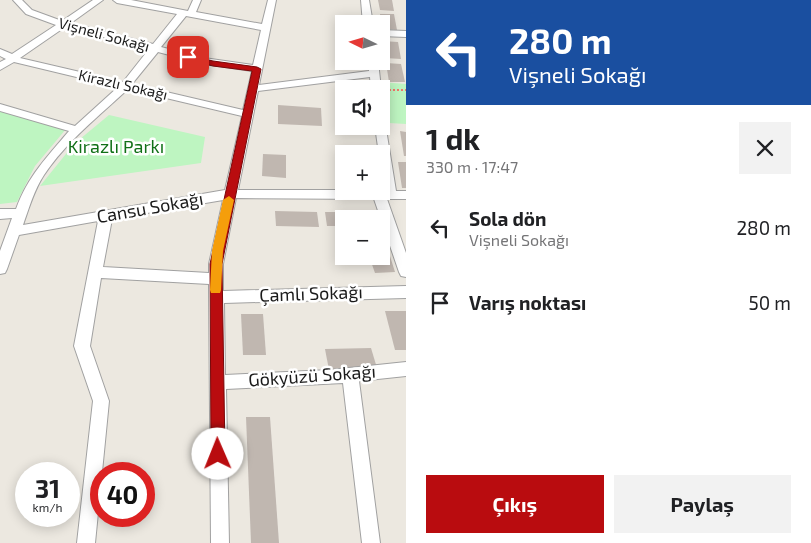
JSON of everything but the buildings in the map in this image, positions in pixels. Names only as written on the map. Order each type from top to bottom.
[{"type":"street","name":"Vişneli Sokağı","points":[[17,0],[25,10],[32,14],[63,24],[204,61],[257,69]]},
{"type":"street","points":[[0,67],[99,0]]},
{"type":"street","points":[[117,0],[266,28]]},
{"type":"street","points":[[0,269],[28,193],[40,172],[77,130],[126,85],[197,0]]},
{"type":"street","points":[[220,543],[215,279],[218,251],[272,0]]},
{"type":"street","points":[[365,0],[367,15]]},
{"type":"street","points":[[390,33],[406,34]]},
{"type":"street","name":"Kirazlı Sokağı","points":[[0,52],[12,58],[247,114]]},
{"type":"street","points":[[374,70],[375,80]]},
{"type":"street","points":[[252,89],[374,73]]},
{"type":"street","points":[[0,107],[77,130]]},
{"type":"street","name":"Cansu Sokağı","points":[[14,231],[230,194],[335,195]]},
{"type":"street","name":"Cansu Sokağı","points":[[390,195],[406,195]]},
{"type":"street","points":[[385,200],[406,272]]},
{"type":"street","points":[[0,214],[21,213]]},
{"type":"street","points":[[86,543],[101,402],[82,346],[106,215]]},
{"type":"street","points":[[96,272],[215,279]]},
{"type":"street","name":"Çamlı Sokağı","points":[[216,297],[406,292]]},
{"type":"street","name":"Gökyüzü Sokağı","points":[[217,382],[350,375],[406,369]]},
{"type":"street","points":[[350,375],[371,543]]},
{"type":"path","points":[[390,90],[406,90]]},
{"type":"green space","points":[[390,83],[406,84],[406,124],[390,123]]},
{"type":"green space","name":"Kirazlı Parkı","points":[[0,110],[66,129],[35,166],[17,202],[0,204]]},
{"type":"green space","name":"Kirazlı Parkı","points":[[109,115],[205,137],[201,163],[40,186],[74,144]]},
{"type":"slow traffic","points":[[215,290],[218,251],[229,200]]},
{"type":"route","points":[[188,57],[213,63],[257,69],[216,264],[218,454]]}]
